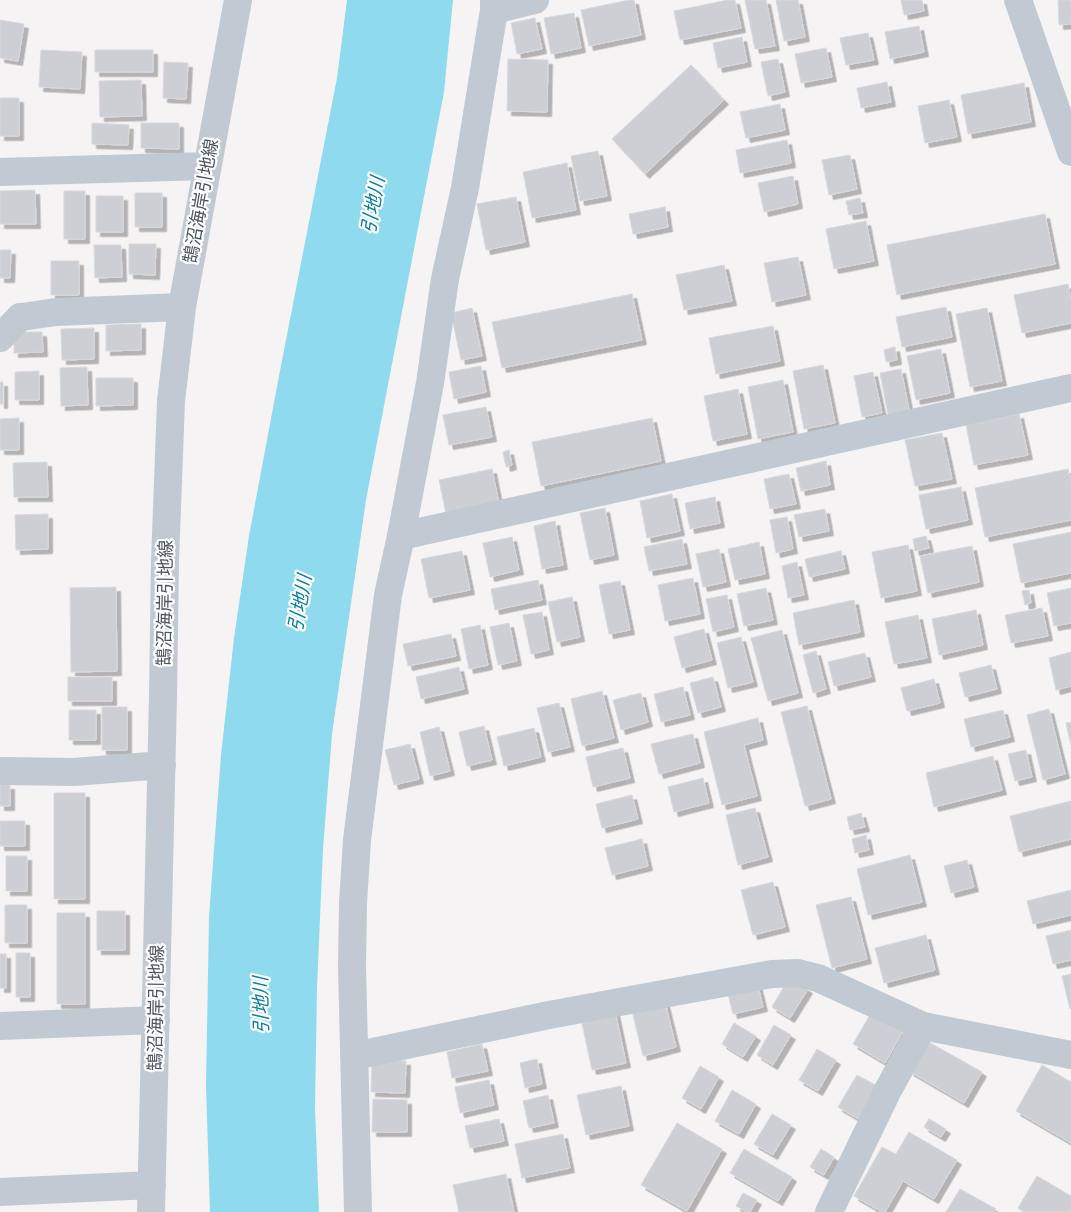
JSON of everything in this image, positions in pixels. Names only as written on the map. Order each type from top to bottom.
[{"type":"street","name":"鵠沼海岸引地線","points":[[151,1212],[165,561],[171,401],[182,308],[238,0]]},
{"type":"street","points":[[358,1212],[353,904],[357,840],[388,595],[430,382],[445,279],[465,188],[494,5],[535,0]]},
{"type":"street","points":[[1018,0],[1071,152]]},
{"type":"street","points":[[0,172],[207,166]]},
{"type":"street","points":[[0,338],[20,317],[56,312],[182,308]]},
{"type":"street","points":[[401,536],[1071,388]]},
{"type":"street","points":[[0,771],[74,772],[162,766]]},
{"type":"street","points":[[354,1056],[549,1015],[772,974],[798,973],[818,978],[923,1026],[1071,1055]]},
{"type":"street","points":[[0,1026],[156,1020]]},
{"type":"street","points":[[829,1212],[888,1090],[923,1026]]},
{"type":"street","points":[[0,1192],[152,1185]]},
{"type":"water","name":"引地川","points":[[347,0],[453,0],[444,92],[366,500],[332,734],[323,849],[317,987],[315,1108],[319,1212],[210,1212],[206,1086],[209,917],[221,755],[234,638],[249,536],[337,78]]},
{"type":"building","points":[[634,0],[641,35],[589,46],[581,10]]},
{"type":"building","points":[[735,0],[741,28],[680,40],[674,11]]},
{"type":"building","points":[[745,0],[766,0],[775,46],[755,49]]},
{"type":"building","points":[[776,0],[798,0],[805,37],[784,41]]},
{"type":"building","points":[[901,0],[922,0],[924,11],[904,15]]},
{"type":"building","points":[[1058,0],[1071,0],[1071,24],[1059,25]]},
{"type":"building","points":[[574,13],[581,48],[551,54],[544,18]]},
{"type":"building","points":[[535,18],[542,49],[517,54],[511,23]]},
{"type":"building","points":[[0,20],[24,24],[18,61],[0,58]]},
{"type":"building","points":[[919,26],[924,52],[890,59],[885,32]]},
{"type":"building","points":[[868,33],[874,60],[846,65],[840,38]]},
{"type":"building","points":[[742,37],[747,62],[718,68],[713,43]]},
{"type":"building","points":[[826,48],[832,77],[801,83],[795,54]]},
{"type":"building","points":[[41,50],[82,52],[80,89],[39,87]]},
{"type":"building","points":[[95,50],[153,50],[153,72],[95,72]]},
{"type":"building","points":[[508,59],[548,60],[547,112],[507,111]]},
{"type":"building","points":[[778,59],[785,92],[768,96],[761,62]]},
{"type":"building","points":[[164,62],[188,63],[186,99],[163,98]]},
{"type":"building","points":[[691,65],[724,100],[645,174],[612,139]]},
{"type":"building","points":[[141,80],[142,116],[100,117],[99,81]]},
{"type":"building","points":[[887,82],[891,102],[861,108],[857,88]]},
{"type":"building","points":[[1024,83],[1031,122],[968,134],[961,95]]},
{"type":"building","points":[[0,98],[19,98],[19,136],[0,136]]},
{"type":"building","points":[[949,100],[957,137],[925,143],[918,106]]},
{"type":"building","points":[[780,104],[785,130],[746,138],[740,112]]},
{"type":"building","points":[[92,123],[129,125],[128,145],[92,144]]},
{"type":"building","points":[[141,123],[179,123],[179,149],[141,148]]},
{"type":"building","points":[[787,140],[791,163],[740,173],[736,150]]},
{"type":"building","points":[[598,151],[607,196],[580,201],[571,156]]},
{"type":"building","points":[[850,155],[857,189],[829,195],[822,160]]},
{"type":"building","points":[[567,163],[576,210],[532,218],[523,172]]},
{"type":"building","points":[[793,176],[798,204],[764,212],[758,183]]},
{"type":"building","points":[[35,190],[36,224],[0,224],[0,191]]},
{"type":"building","points":[[64,191],[85,191],[85,239],[64,239]]},
{"type":"building","points":[[135,193],[162,193],[162,227],[135,227]]},
{"type":"building","points":[[96,196],[123,196],[123,232],[96,232]]},
{"type":"building","points":[[516,197],[525,242],[486,250],[477,204]]},
{"type":"building","points":[[860,198],[863,213],[849,215],[846,201]]},
{"type":"building","points":[[665,207],[668,227],[633,234],[629,214]]},
{"type":"building","points":[[1045,214],[1055,264],[897,295],[887,245]]},
{"type":"building","points":[[866,221],[874,261],[834,269],[826,229]]},
{"type":"building","points":[[129,244],[156,244],[155,275],[129,274]]},
{"type":"building","points":[[94,245],[121,245],[122,277],[95,278]]},
{"type":"building","points":[[0,250],[11,250],[10,278],[0,278]]},
{"type":"building","points":[[798,257],[806,295],[772,302],[764,263]]},
{"type":"building","points":[[51,261],[79,261],[79,295],[51,295]]},
{"type":"building","points":[[724,265],[732,301],[684,310],[676,275]]},
{"type":"building","points":[[1068,284],[1071,300],[1071,323],[1022,333],[1014,295]]},
{"type":"building","points":[[632,294],[642,340],[502,368],[492,322]]},
{"type":"building","points":[[946,307],[952,337],[902,347],[896,317]]},
{"type":"building","points":[[472,308],[482,356],[461,360],[451,313]]},
{"type":"building","points":[[987,308],[1002,381],[970,387],[956,314]]},
{"type":"building","points":[[141,324],[141,350],[106,351],[106,325]]},
{"type":"building","points":[[773,326],[780,361],[716,374],[709,338]]},
{"type":"building","points":[[94,328],[94,359],[62,360],[61,329]]},
{"type":"building","points":[[14,332],[42,332],[43,352],[14,353]]},
{"type":"building","points":[[895,347],[897,360],[886,362],[884,350]]},
{"type":"building","points":[[941,349],[950,393],[916,400],[907,356]]},
{"type":"building","points":[[823,365],[835,423],[804,429],[793,371]]},
{"type":"building","points":[[481,366],[486,392],[454,399],[449,372]]},
{"type":"building","points":[[87,367],[88,405],[61,406],[60,368]]},
{"type":"building","points":[[901,369],[910,415],[889,419],[880,373]]},
{"type":"building","points":[[39,371],[39,400],[15,400],[15,372]]},
{"type":"building","points":[[873,372],[882,413],[862,417],[854,376]]},
{"type":"building","points":[[96,378],[133,378],[133,405],[96,406]]},
{"type":"building","points":[[783,380],[793,432],[758,439],[748,387]]},
{"type":"building","points":[[0,382],[3,382],[3,404],[0,404]]},
{"type":"building","points":[[738,389],[747,434],[713,441],[704,396]]},
{"type":"building","points":[[486,407],[492,437],[449,445],[443,415]]},
{"type":"building","points":[[1019,414],[1028,455],[974,465],[966,425]]},
{"type":"building","points":[[19,418],[19,450],[0,450],[0,419]]},
{"type":"building","points":[[652,418],[661,461],[541,486],[532,442]]},
{"type":"building","points":[[942,433],[952,479],[915,486],[905,440]]},
{"type":"building","points":[[509,450],[512,465],[506,467],[503,452]]},
{"type":"building","points":[[826,461],[830,485],[801,491],[796,468]]},
{"type":"building","points":[[47,462],[48,497],[14,497],[13,463]]},
{"type":"building","points":[[492,469],[499,504],[446,514],[439,480]]},
{"type":"building","points":[[1068,469],[1071,483],[1071,520],[985,537],[975,488]]},
{"type":"building","points":[[789,474],[796,504],[770,509],[764,479]]},
{"type":"building","points":[[961,487],[968,520],[926,529],[919,495]]},
{"type":"building","points":[[672,494],[680,531],[647,538],[640,501]]},
{"type":"building","points":[[715,497],[720,523],[690,529],[685,503]]},
{"type":"building","points":[[605,508],[614,555],[590,560],[580,513]]},
{"type":"building","points":[[825,509],[829,531],[799,537],[794,515]]},
{"type":"building","points":[[48,514],[48,549],[16,550],[15,515]]},
{"type":"building","points":[[787,517],[793,549],[776,553],[770,520]]},
{"type":"building","points":[[555,521],[563,565],[542,569],[534,526]]},
{"type":"building","points":[[1071,532],[1071,573],[1021,583],[1013,544]]},
{"type":"building","points":[[926,536],[929,548],[915,551],[913,539]]},
{"type":"building","points":[[512,537],[519,570],[490,577],[483,543]]},
{"type":"building","points":[[682,539],[687,564],[649,571],[644,547]]},
{"type":"building","points":[[759,542],[765,574],[735,580],[728,549]]},
{"type":"building","points":[[908,545],[917,591],[881,598],[872,552]]},
{"type":"building","points":[[972,546],[979,582],[928,593],[920,556]]},
{"type":"building","points":[[719,549],[726,582],[703,587],[696,554]]},
{"type":"building","points":[[462,551],[470,590],[429,598],[421,559]]},
{"type":"building","points":[[841,551],[845,569],[809,577],[805,559]]},
{"type":"building","points":[[797,562],[804,595],[788,598],[782,566]]},
{"type":"building","points":[[693,578],[700,614],[665,621],[658,585]]},
{"type":"building","points":[[538,580],[542,600],[495,610],[491,589]]},
{"type":"building","points":[[620,581],[630,630],[609,634],[599,585]]},
{"type":"building","points":[[116,587],[117,671],[71,672],[70,588]]},
{"type":"building","points":[[766,588],[773,620],[744,626],[737,594]]},
{"type":"building","points":[[1071,588],[1071,623],[1054,626],[1047,593]]},
{"type":"building","points":[[1029,590],[1031,603],[1025,605],[1022,591]]},
{"type":"building","points":[[727,595],[734,627],[713,632],[706,599]]},
{"type":"building","points":[[572,597],[580,637],[557,642],[548,602]]},
{"type":"building","points":[[854,600],[860,632],[799,645],[793,613]]},
{"type":"building","points":[[1042,608],[1048,636],[1011,643],[1005,615]]},
{"type":"building","points":[[976,610],[983,645],[939,655],[932,619]]},
{"type":"building","points":[[542,612],[549,650],[531,654],[523,615]]},
{"type":"building","points":[[918,615],[927,658],[894,664],[885,622]]},
{"type":"building","points":[[509,623],[517,661],[498,665],[490,627]]},
{"type":"building","points":[[480,625],[488,665],[469,669],[461,629]]},
{"type":"building","points":[[704,629],[712,660],[682,668],[674,637]]},
{"type":"building","points":[[782,630],[798,693],[768,701],[751,638]]},
{"type":"building","points":[[451,634],[456,656],[408,666],[403,644]]},
{"type":"building","points":[[741,637],[753,682],[728,688],[717,643]]},
{"type":"building","points":[[816,651],[826,689],[813,693],[803,655]]},
{"type":"building","points":[[1071,652],[1071,686],[1056,690],[1049,658]]},
{"type":"building","points":[[865,653],[871,677],[834,686],[828,662]]},
{"type":"building","points":[[991,665],[997,689],[965,697],[959,673]]},
{"type":"building","points":[[459,667],[464,689],[421,699],[416,677]]},
{"type":"building","points":[[68,677],[112,677],[112,701],[68,701]]},
{"type":"building","points":[[713,677],[721,707],[698,713],[690,683]]},
{"type":"building","points":[[934,679],[940,703],[907,711],[901,688]]},
{"type":"building","points":[[683,687],[690,715],[661,722],[654,694]]},
{"type":"building","points":[[602,691],[614,738],[582,746],[571,699]]},
{"type":"building","points":[[641,693],[648,722],[621,730],[613,700]]},
{"type":"building","points":[[559,703],[570,747],[548,752],[537,708]]},
{"type":"building","points":[[807,706],[831,799],[805,806],[781,712]]},
{"type":"building","points":[[102,707],[127,707],[127,750],[102,750]]},
{"type":"building","points":[[1049,709],[1065,774],[1043,780],[1027,715]]},
{"type":"building","points":[[69,710],[96,710],[96,740],[69,740]]},
{"type":"building","points":[[1003,710],[1010,737],[971,747],[964,719]]},
{"type":"building","points":[[758,718],[763,740],[744,745],[757,796],[722,805],[704,732]]},
{"type":"building","points":[[1071,722],[1071,745],[1066,723]]},
{"type":"building","points":[[484,726],[492,760],[467,766],[459,732]]},
{"type":"building","points":[[439,727],[450,771],[430,776],[420,732]]},
{"type":"building","points":[[534,728],[541,757],[504,766],[497,737]]},
{"type":"building","points":[[693,734],[700,763],[659,774],[651,744]]},
{"type":"building","points":[[410,744],[419,779],[394,785],[385,750]]},
{"type":"building","points":[[623,748],[630,778],[593,787],[586,757]]},
{"type":"building","points":[[1026,750],[1032,777],[1015,781],[1008,754]]},
{"type":"building","points":[[993,756],[1002,790],[934,807],[926,773]]},
{"type":"building","points":[[703,778],[709,803],[674,812],[668,787]]},
{"type":"building","points":[[0,785],[10,785],[10,806],[0,806]]},
{"type":"building","points":[[54,793],[85,793],[85,899],[54,899]]},
{"type":"building","points":[[632,795],[638,819],[602,828],[596,804]]},
{"type":"building","points":[[1071,801],[1071,839],[1019,852],[1010,816]]},
{"type":"building","points":[[755,808],[768,857],[738,865],[726,815]]},
{"type":"building","points":[[861,813],[865,827],[850,830],[847,817]]},
{"type":"building","points":[[0,821],[25,821],[25,846],[0,846]]},
{"type":"building","points":[[866,835],[869,850],[855,853],[852,839]]},
{"type":"building","points":[[642,839],[648,866],[612,875],[605,848]]},
{"type":"building","points":[[910,855],[922,902],[868,915],[857,869]]},
{"type":"building","points":[[6,856],[27,856],[27,891],[6,891]]},
{"type":"building","points":[[967,860],[974,887],[951,893],[944,866]]},
{"type":"building","points":[[773,882],[785,927],[753,935],[741,890]]},
{"type":"building","points":[[1071,890],[1071,915],[1033,924],[1027,901]]},
{"type":"building","points":[[851,897],[867,959],[832,968],[816,905]]},
{"type":"building","points":[[5,905],[27,905],[27,943],[5,943]]},
{"type":"building","points":[[97,911],[125,911],[125,950],[97,950]]},
{"type":"building","points":[[57,913],[85,913],[85,1004],[57,1004]]},
{"type":"building","points":[[1071,930],[1071,960],[1053,964],[1046,936]]},
{"type":"building","points":[[926,935],[935,970],[884,983],[875,948]]},
{"type":"building","points":[[16,953],[30,953],[30,997],[16,997]]},
{"type":"building","points":[[0,954],[6,954],[6,988],[0,988]]},
{"type":"building","points":[[1071,974],[1071,1009],[1070,1009],[1062,976]]},
{"type":"building","points":[[789,978],[808,989],[790,1018],[772,1007]]},
{"type":"building","points":[[757,982],[763,1007],[733,1014],[727,990]]},
{"type":"building","points":[[664,998],[676,1047],[643,1056],[631,1007]]},
{"type":"building","points":[[615,1011],[626,1063],[592,1070],[581,1019]]},
{"type":"building","points":[[871,1013],[903,1031],[885,1063],[853,1044]]},
{"type":"building","points":[[734,1023],[756,1036],[743,1057],[722,1044]]},
{"type":"building","points":[[774,1025],[791,1035],[773,1065],[757,1055]]},
{"type":"building","points":[[927,1041],[982,1072],[964,1103],[909,1071]]},
{"type":"building","points":[[482,1044],[488,1071],[452,1078],[447,1052]]},
{"type":"building","points":[[817,1049],[836,1060],[818,1091],[799,1080]]},
{"type":"building","points":[[537,1059],[542,1084],[525,1088],[520,1063]]},
{"type":"building","points":[[372,1060],[406,1061],[405,1093],[371,1092]]},
{"type":"building","points":[[1042,1065],[1071,1082],[1071,1143],[1016,1111]]},
{"type":"building","points":[[700,1066],[719,1077],[701,1109],[682,1098]]},
{"type":"building","points":[[857,1075],[879,1087],[860,1120],[838,1107]]},
{"type":"building","points":[[489,1080],[494,1105],[460,1113],[455,1087]]},
{"type":"building","points":[[621,1086],[629,1126],[586,1135],[577,1095]]},
{"type":"building","points":[[732,1090],[756,1104],[739,1134],[715,1121]]},
{"type":"building","points":[[548,1095],[554,1123],[529,1128],[523,1101]]},
{"type":"building","points":[[373,1099],[407,1100],[407,1132],[372,1132]]},
{"type":"building","points":[[772,1114],[791,1125],[773,1155],[754,1144]]},
{"type":"building","points":[[499,1119],[504,1141],[470,1148],[465,1126]]},
{"type":"building","points":[[929,1119],[946,1129],[941,1137],[924,1127]]},
{"type":"building","points":[[677,1123],[722,1149],[687,1211],[641,1185]]},
{"type":"building","points":[[909,1132],[957,1160],[934,1199],[903,1181],[885,1212],[882,1212],[854,1196],[882,1147],[896,1154]]},
{"type":"building","points":[[563,1134],[570,1168],[522,1178],[515,1144]]},
{"type":"building","points":[[744,1149],[792,1177],[778,1201],[730,1173]]},
{"type":"building","points":[[821,1149],[834,1157],[824,1175],[810,1167]]},
{"type":"building","points":[[506,1174],[514,1212],[459,1212],[453,1185]]},
{"type":"building","points":[[1037,1176],[1071,1196],[1071,1212],[1024,1212],[1018,1208]]},
{"type":"building","points":[[960,1189],[996,1209],[994,1212],[946,1212]]},
{"type":"building","points":[[743,1193],[757,1200],[750,1212],[736,1206]]}]
